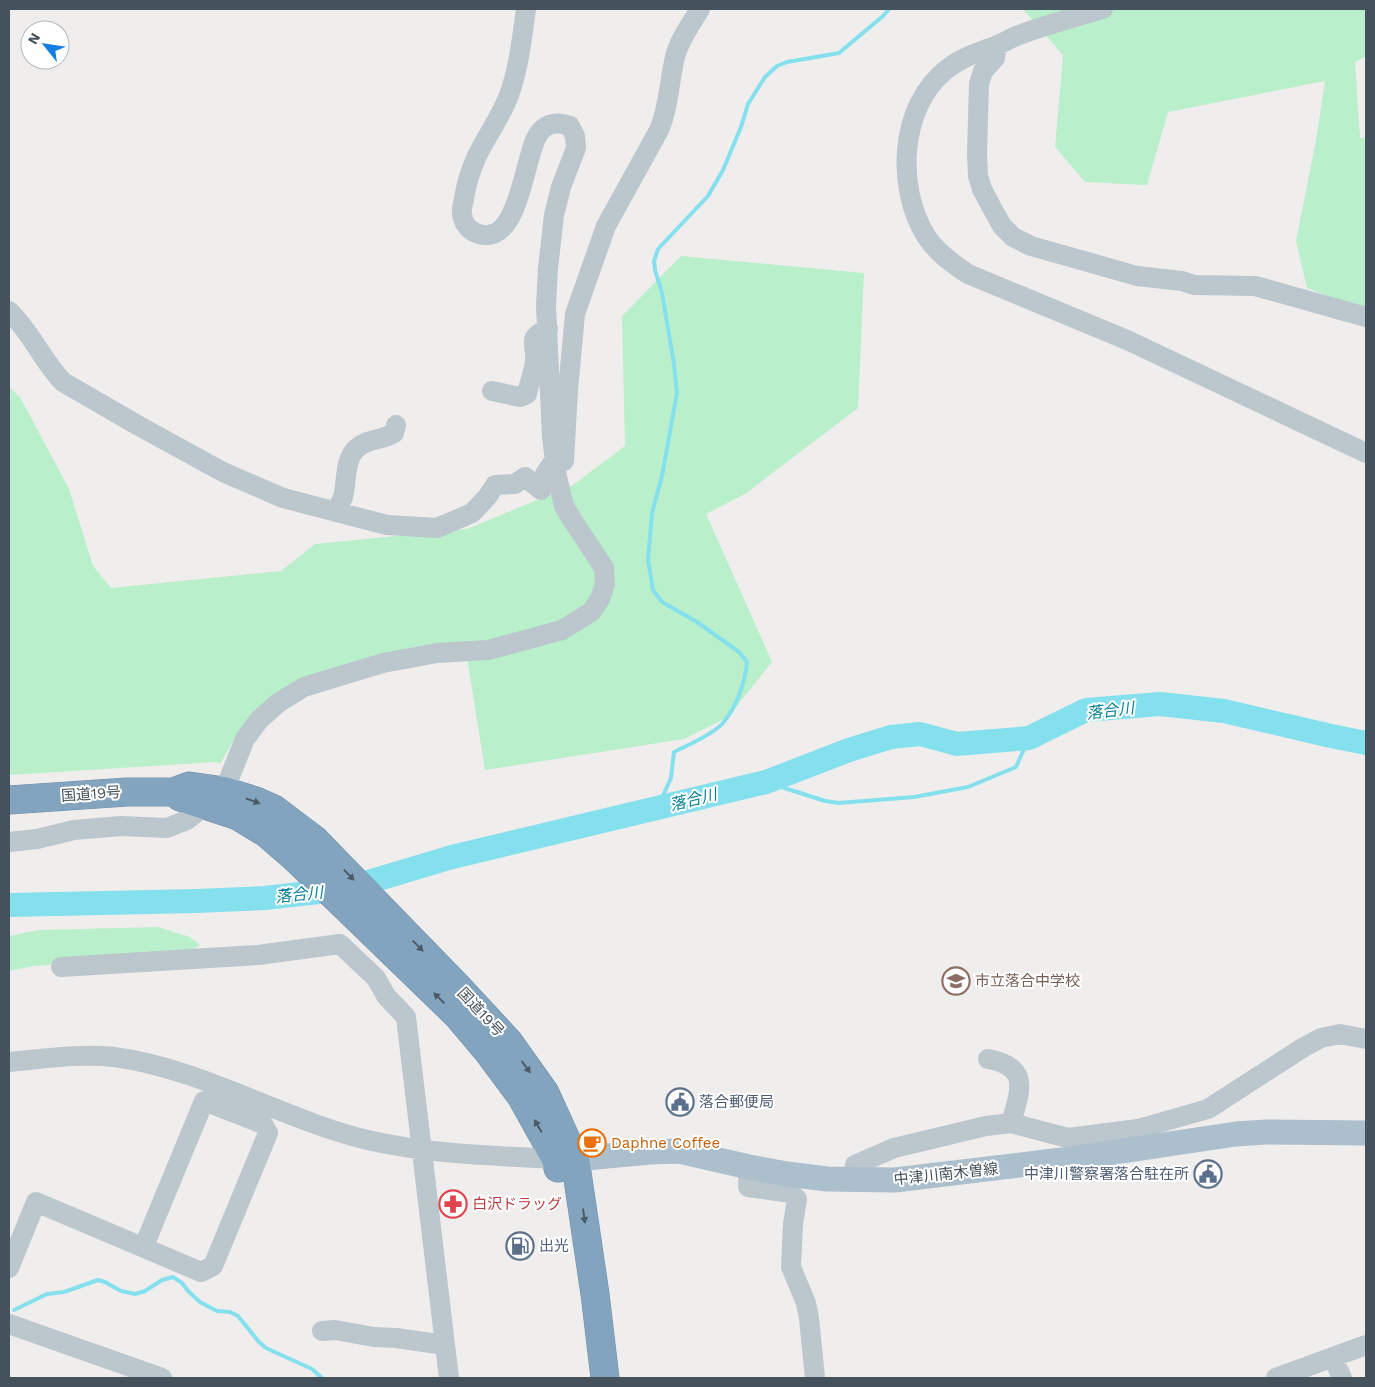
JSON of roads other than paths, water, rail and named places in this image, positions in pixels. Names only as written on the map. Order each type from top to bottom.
[{"type":"highway","name":"国道19号","points":[[9,800],[126,792],[172,792],[188,786],[214,799],[266,833],[295,858],[373,918],[508,1041],[545,1093],[566,1159],[595,1294],[605,1378]]},
{"type":"highway","name":"国道19号","points":[[214,799],[256,801],[274,809],[315,840],[373,918]]},
{"type":"highway","name":"国道19号","points":[[566,1159],[577,1296],[586,1378]]},
{"type":"main road","name":"中津川南木曽線","points":[[566,1159],[679,1151],[749,1167],[827,1179],[895,1180],[1062,1160],[1236,1134],[1266,1132],[1366,1133]]},
{"type":"street","points":[[9,842],[37,839],[74,830],[93,828],[121,826],[166,828],[187,820],[214,799],[245,739],[259,720],[278,703],[304,687],[383,663],[437,653],[488,650],[562,630],[591,612],[600,599],[605,584],[604,568],[564,506],[556,469],[548,329],[548,268],[554,215],[561,187],[576,148],[575,136],[570,126],[559,122],[549,125],[540,132],[534,144],[510,218],[501,230],[490,235],[480,235],[470,230],[464,223],[462,213],[469,178],[477,155],[510,93],[520,54],[526,9]]},
{"type":"street","points":[[556,469],[563,474],[575,314],[606,226],[665,117],[675,57],[679,45],[700,9]]},
{"type":"street","points":[[1093,10],[1042,27],[963,58],[936,78],[914,116],[906,176],[914,209],[927,237],[949,261],[968,274],[1127,340],[1366,454]]},
{"type":"street","points":[[997,45],[995,58],[983,71],[979,84],[978,176],[982,189],[1002,226],[1013,237],[1031,246],[1137,276],[1182,281],[1194,285],[1255,286],[1366,318]]},
{"type":"street","points":[[9,311],[23,325],[56,375],[63,382],[223,472],[283,498],[387,524],[437,528],[472,513],[488,496],[495,485],[515,484],[525,477],[541,490],[545,474],[556,469]]},
{"type":"street","points":[[492,391],[520,397],[527,394],[535,360],[533,339],[537,333],[548,329]]},
{"type":"street","points":[[336,512],[343,499],[349,461],[356,448],[378,439],[387,438],[394,433],[396,425]]},
{"type":"street","points":[[61,967],[258,954],[340,944],[376,978],[386,996],[406,1017],[449,1378]]},
{"type":"street","points":[[852,1179],[856,1166],[894,1148],[986,1126],[1011,1123],[1068,1138],[1138,1129],[1208,1109],[1321,1038],[1340,1034],[1366,1039]]},
{"type":"street","points":[[9,1062],[77,1056],[114,1057],[175,1070],[325,1128],[373,1141],[504,1156],[566,1159]]},
{"type":"street","points":[[988,1059],[1002,1062],[1011,1067],[1018,1075],[1019,1094],[1011,1123]]},
{"type":"street","points":[[9,1268],[36,1202],[202,1272],[213,1266],[268,1133],[263,1124],[204,1101],[144,1246]]},
{"type":"street","points":[[749,1167],[748,1187],[791,1193],[797,1199],[793,1224],[792,1267],[806,1303],[815,1378]]},
{"type":"street","points":[[9,1324],[162,1378]]},
{"type":"street","points":[[322,1331],[335,1330],[374,1337],[445,1345]]},
{"type":"street","points":[[1276,1378],[1366,1345]]},
{"type":"street","points":[[1333,1358],[1342,1378]]},
{"type":"waterway","points":[[658,807],[671,778],[674,752],[706,736],[722,724],[732,710],[739,694],[747,662],[739,652],[697,622],[662,602],[653,590],[648,560],[652,513],[662,476],[677,393],[662,293],[654,261],[658,249],[708,196],[723,170],[741,127],[748,104],[765,77],[777,66],[787,62],[839,53],[889,9]]},
{"type":"waterway","name":"落合川","points":[[9,905],[265,898],[345,889],[452,857],[766,782],[849,750],[891,737],[920,734],[957,744],[1029,738],[1086,710],[1160,704],[1224,711],[1366,743]]},
{"type":"waterway","points":[[766,782],[825,801],[839,803],[914,797],[968,787],[1016,767],[1029,738]]},
{"type":"waterway","points":[[14,1310],[47,1294],[64,1292],[98,1280],[121,1291],[135,1294],[145,1291],[162,1280],[173,1277],[182,1283],[200,1302],[217,1311],[230,1312],[238,1316],[266,1348],[312,1369],[322,1378]]},
{"type":"place","name":"市立落合中学校","points":[[956,981]]},
{"type":"place","name":"落合郵便局","points":[[680,1102]]},
{"type":"place","name":"Daphne Coffee","points":[[592,1143]]},
{"type":"place","name":"中津川警察署落合駐在所","points":[[1208,1174]]},
{"type":"place","name":"白沢ドラッグ","points":[[453,1204]]},
{"type":"place","name":"出光","points":[[520,1246]]}]
